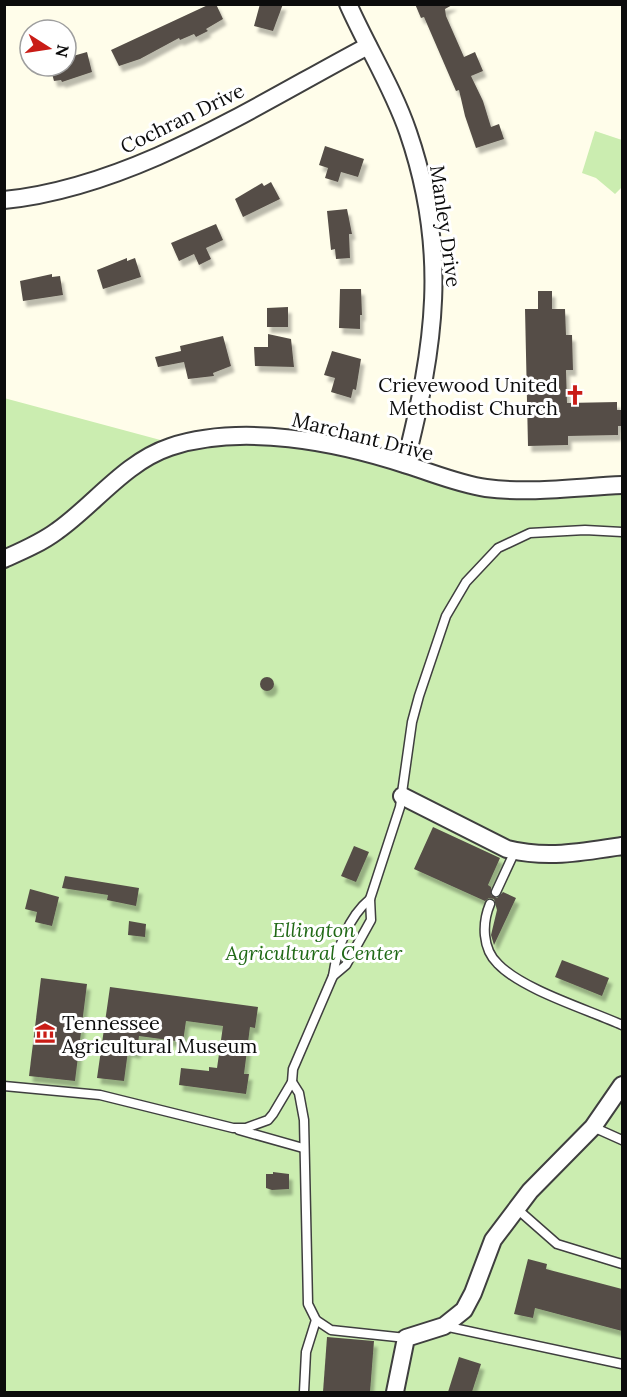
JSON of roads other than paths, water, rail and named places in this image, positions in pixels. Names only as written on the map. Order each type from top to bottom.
[{"type":"street","name":"Manley Drive","points":[[348,4],[408,133],[424,194],[433,258],[432,337],[422,396],[405,464]]},
{"type":"street","name":"Cochran Drive","points":[[4,200],[72,188],[121,171],[216,127],[368,46]]},
{"type":"street","name":"Marchant Drive","points":[[4,559],[56,532],[139,463],[167,448],[225,438],[278,437],[307,440],[405,464],[447,479],[488,488],[622,485]]},
{"type":"street","points":[[402,796],[515,851],[547,855],[571,854],[622,846]]},
{"type":"street","points":[[395,1392],[406,1338],[444,1326],[464,1310],[473,1293],[489,1247],[516,1208],[593,1127],[622,1085]]},
{"type":"lane","points":[[333,976],[346,964],[371,920],[370,899],[392,837],[402,796],[411,722],[446,616],[478,567],[508,542],[530,533],[585,530],[622,532]]},
{"type":"lane","points":[[496,892],[515,851]]},
{"type":"lane","points":[[233,1128],[251,1126],[268,1120],[292,1082],[293,1069],[333,976],[336,959],[356,910],[370,899]]},
{"type":"lane","points":[[490,903],[484,927],[486,941],[497,964],[522,981],[622,1025]]},
{"type":"lane","points":[[292,1082],[303,1107],[308,1304],[315,1320],[332,1330],[406,1338]]},
{"type":"lane","points":[[4,1086],[100,1095],[303,1148]]},
{"type":"lane","points":[[593,1127],[622,1140]]},
{"type":"lane","points":[[516,1208],[556,1244],[622,1264]]},
{"type":"lane","points":[[304,1392],[306,1352],[315,1320]]},
{"type":"lane","points":[[444,1326],[622,1364]]},
{"type":"place","name":"Crievewood United Methodist Church","points":[[575,395]]},
{"type":"place","name":"Tennessee Agricultural Museum","points":[[45,1033]]},
{"type":"park label","name":"Ellington Agricultural Center","points":[[314,940]]}]
